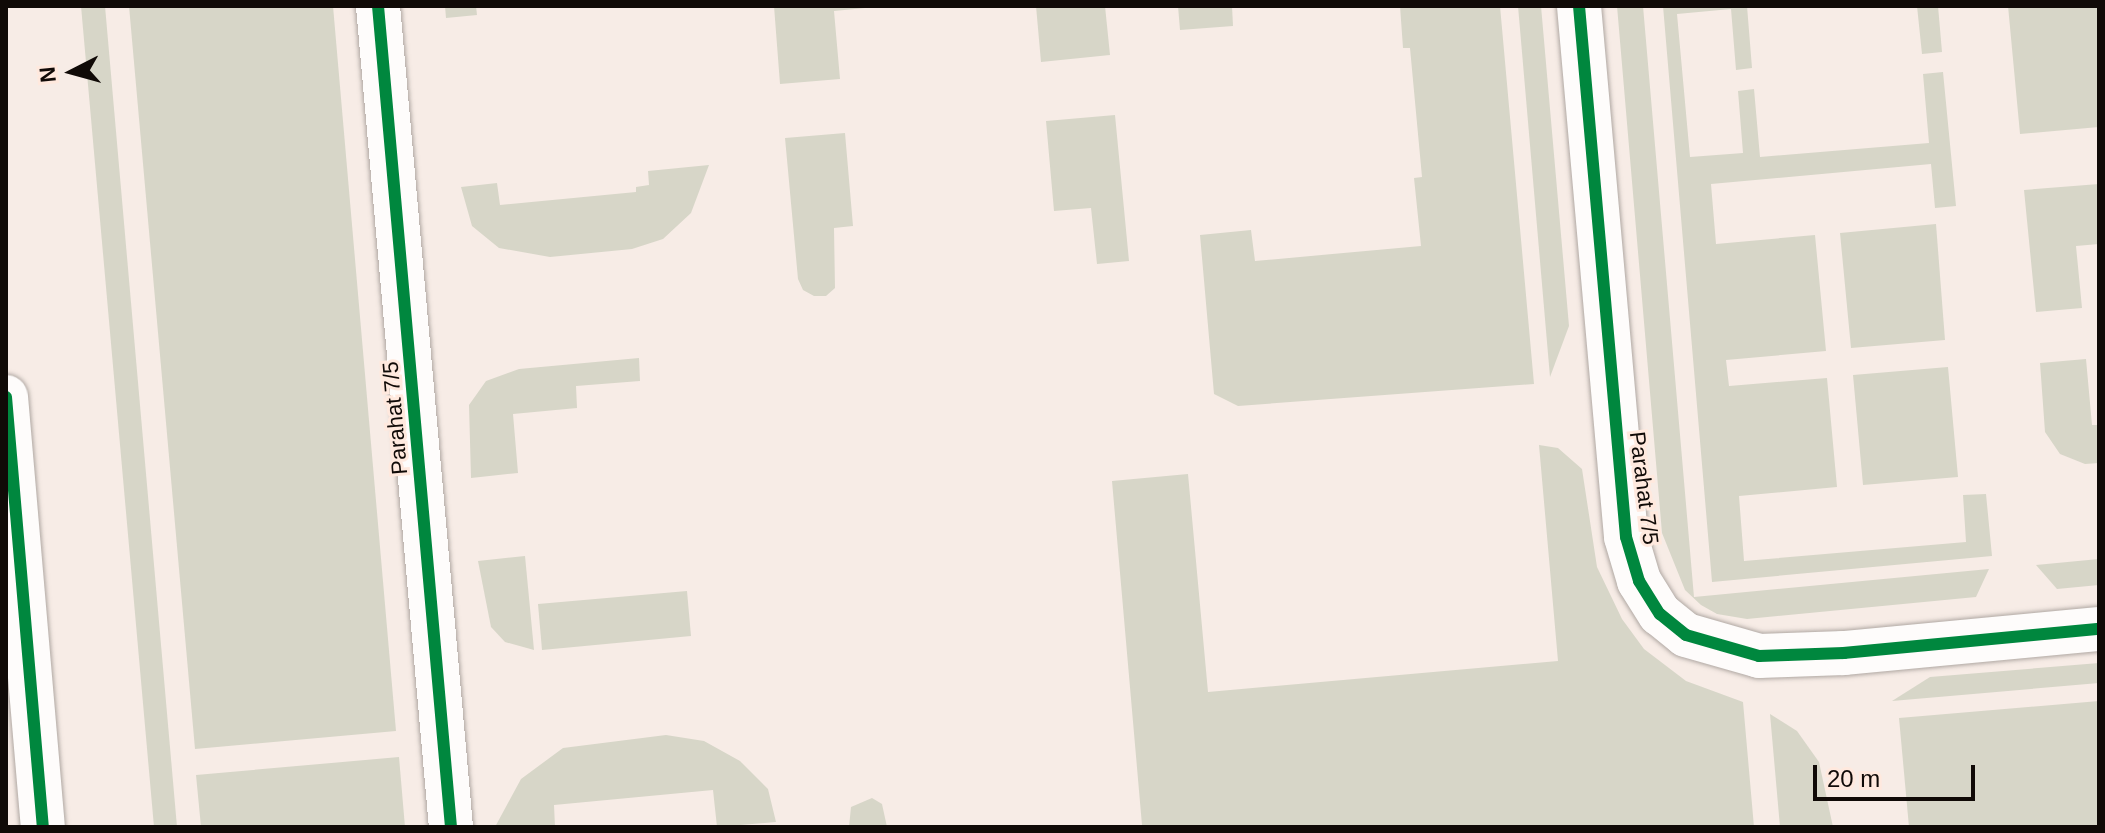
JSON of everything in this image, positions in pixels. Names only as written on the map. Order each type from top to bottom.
[{"type":"street","name":"Parahat 7/5","points":[[378,6],[451,827]]},
{"type":"street","name":"Parahat 7/5","points":[[1579,6],[1626,537],[1639,581],[1660,614],[1686,635],[1759,656],[2099,629]]},
{"type":"street","points":[[6,397],[43,827]]},
{"type":"shaded area","points":[[81,6],[105,6],[177,827],[154,827]]},
{"type":"shaded area","points":[[129,6],[333,6],[396,731],[195,749]]},
{"type":"shaded area","points":[[445,6],[476,6],[477,15],[446,18]]},
{"type":"shaded area","points":[[774,6],[886,6],[834,11],[840,79],[780,84]]},
{"type":"shaded area","points":[[1036,6],[1105,6],[1110,55],[1041,62]]},
{"type":"shaded area","points":[[1178,6],[1232,6],[1233,26],[1180,30]]},
{"type":"shaded area","points":[[1400,6],[1500,6],[1534,384],[1238,406],[1214,394],[1200,235],[1251,230],[1255,261],[1421,246],[1414,178],[1422,177],[1410,48],[1403,48]]},
{"type":"shaded area","points":[[1518,6],[1541,6],[1569,326],[1550,377]]},
{"type":"shaded area","points":[[1617,6],[1643,6],[1694,597],[1989,569],[1976,597],[1747,619],[1717,614],[1701,605],[1685,590],[1662,533]]},
{"type":"shaded area","points":[[1663,6],[1747,6],[1752,68],[1736,70],[1731,9],[1677,14],[1690,157],[1743,153],[1738,91],[1754,89],[1760,157],[1929,143],[1923,74],[1943,72],[1956,206],[1935,208],[1931,164],[1711,184],[1716,244],[1815,235],[1826,351],[1726,360],[1729,386],[1827,378],[1837,487],[1739,496],[1744,561],[1966,542],[1963,495],[1986,494],[1992,556],[1712,582]]},
{"type":"shaded area","points":[[1917,6],[1938,6],[1942,52],[1922,54]]},
{"type":"shaded area","points":[[2008,6],[2099,6],[2099,127],[2020,134]]},
{"type":"shaded area","points":[[1115,115],[1129,261],[1097,264],[1091,208],[1054,211],[1046,121]]},
{"type":"shaded area","points":[[845,133],[853,226],[834,228],[835,288],[826,296],[814,296],[803,290],[798,279],[785,138]]},
{"type":"shaded area","points":[[709,165],[691,213],[663,239],[632,249],[550,257],[499,248],[472,226],[461,187],[497,183],[500,205],[636,192],[636,187],[649,185],[648,171]]},
{"type":"shaded area","points":[[2099,184],[2099,244],[2076,246],[2082,308],[2036,312],[2024,190]]},
{"type":"shaded area","points":[[1936,224],[1945,340],[1851,348],[1840,233]]},
{"type":"shaded area","points":[[639,358],[640,381],[576,386],[577,408],[513,414],[518,473],[471,478],[469,405],[486,381],[519,369]]},
{"type":"shaded area","points":[[2086,359],[2092,425],[2099,425],[2099,463],[2085,464],[2060,454],[2045,432],[2040,363]]},
{"type":"shaded area","points":[[1948,367],[1958,477],[1863,485],[1853,375]]},
{"type":"shaded area","points":[[1539,445],[1558,448],[1582,469],[1597,567],[1622,619],[1644,649],[1686,681],[1743,702],[1754,827],[1128,827],[1142,825],[1112,481],[1188,474],[1208,692],[1558,661]]},
{"type":"shaded area","points":[[525,556],[534,650],[505,642],[491,627],[478,561]]},
{"type":"shaded area","points":[[2099,559],[2099,585],[2057,589],[2036,565]]},
{"type":"shaded area","points":[[687,591],[691,636],[542,650],[538,604]]},
{"type":"shaded area","points":[[2099,663],[2099,683],[1892,701],[1930,677]]},
{"type":"shaded area","points":[[2099,701],[2099,827],[1909,827],[1899,718]]},
{"type":"shaded area","points":[[1770,714],[1797,731],[1819,762],[1833,827],[1780,827]]},
{"type":"shaded area","points":[[666,735],[704,741],[740,761],[768,789],[776,822],[717,827],[713,790],[554,805],[555,827],[495,827],[521,779],[563,748]]},
{"type":"shaded area","points":[[399,757],[405,827],[201,827],[196,775]]},
{"type":"shaded area","points":[[872,798],[882,804],[887,827],[849,827],[851,807]]},
{"type":"cycle path","points":[[378,6],[451,827]]},
{"type":"cycle path","points":[[1579,6],[1626,537],[1639,581],[1660,614],[1686,635],[1759,656],[1844,653],[2099,629]]},
{"type":"cycle path","points":[[6,397],[43,827]]}]
